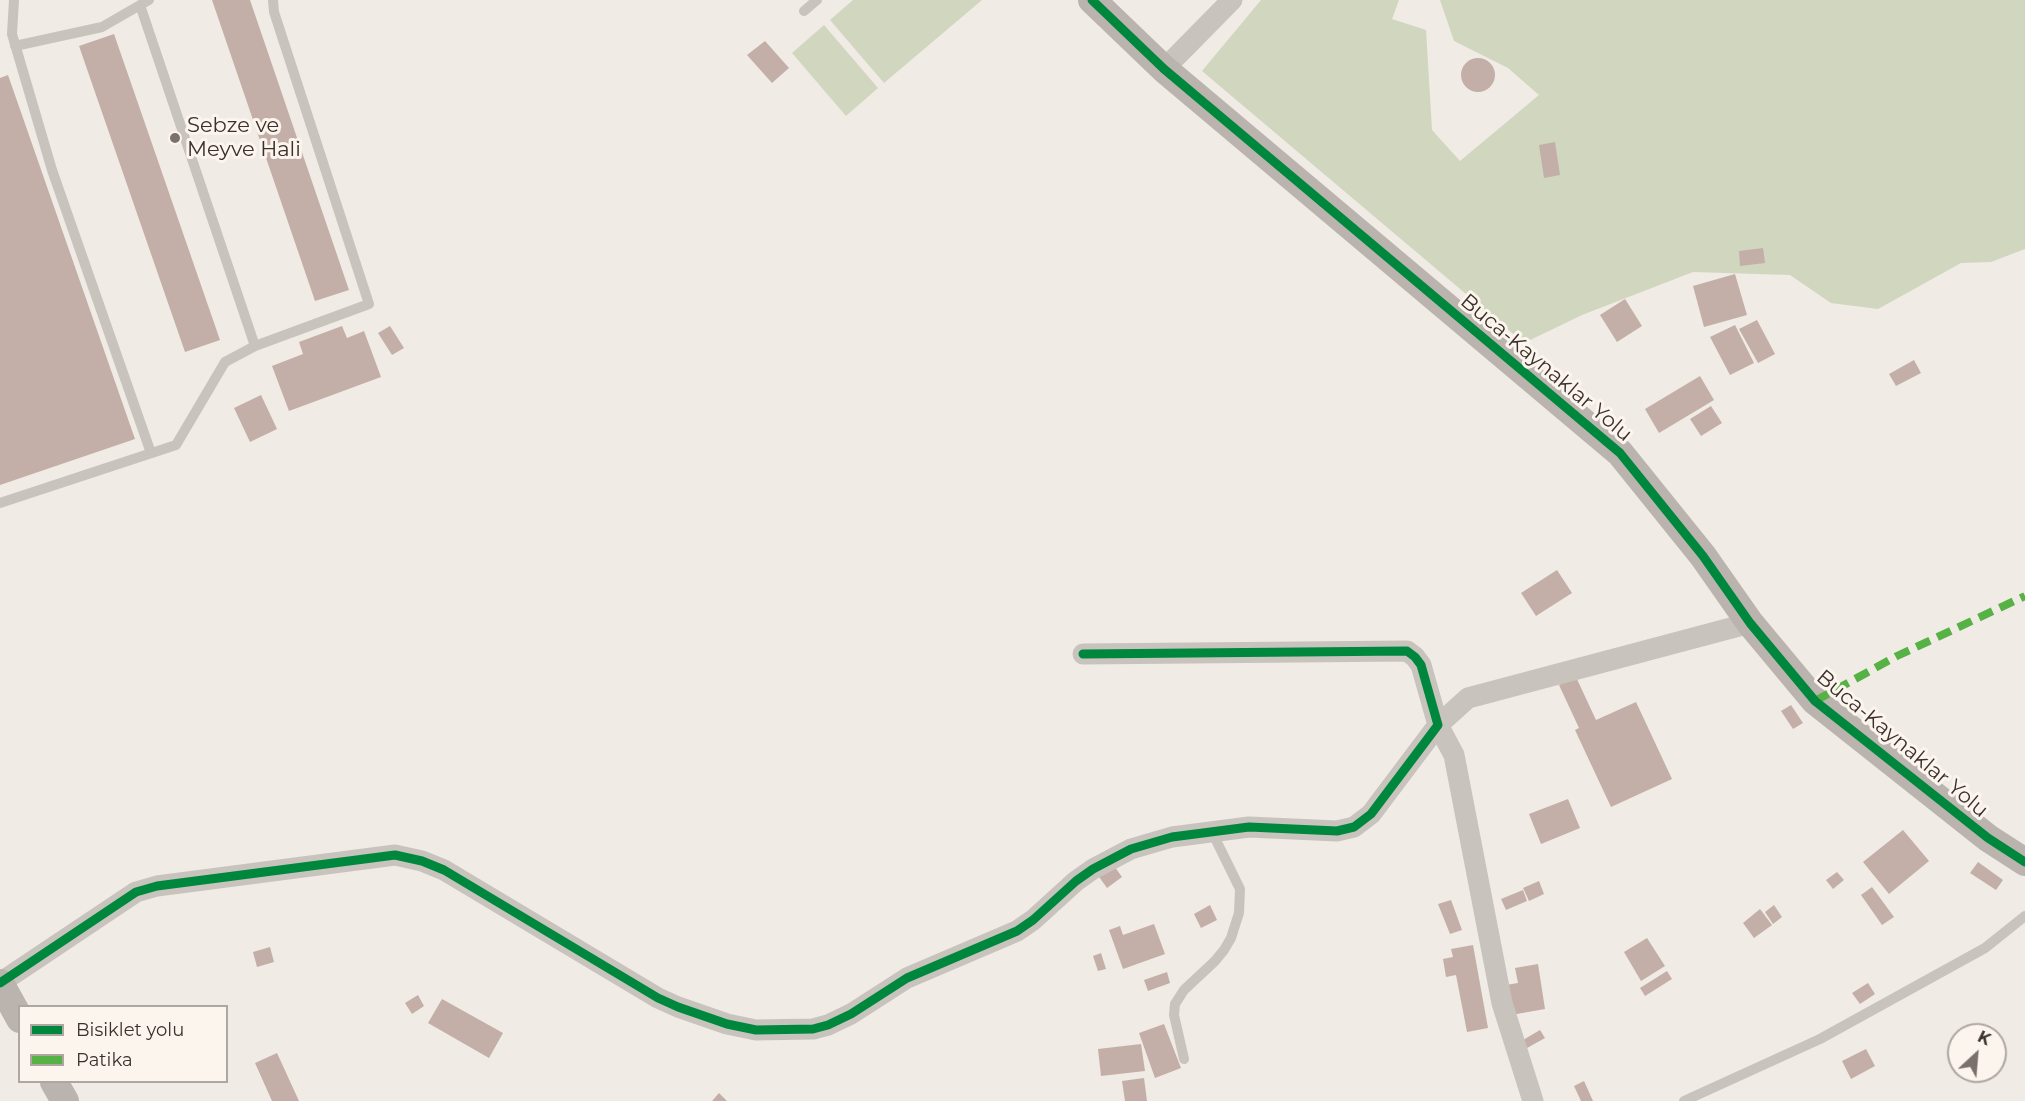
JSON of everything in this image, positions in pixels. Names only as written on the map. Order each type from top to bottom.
[{"type":"street","name":"Buca-Kaynaklar Yolu","points":[[1092,0],[1164,69],[1620,453],[1702,556],[1750,623],[1815,701],[1988,838],[2025,862]]},
{"type":"street","points":[[1164,69],[1233,0]]},
{"type":"street","points":[[18,1015],[0,983],[136,892],[157,886],[395,855],[422,861],[444,870],[658,999],[727,1024],[756,1030],[813,1029],[851,1014],[907,978],[1017,931],[1047,908],[1076,881],[1111,858],[1151,842],[1249,826],[1337,831],[1354,827],[1371,814],[1438,725],[1467,698],[1750,623]]},
{"type":"street","points":[[1083,654],[1407,651],[1415,657],[1421,665],[1438,725],[1454,755],[1502,1003],[1533,1101]]},
{"type":"street","points":[[55,1083],[64,1101]]},
{"type":"lane","points":[[14,0],[12,34],[52,170],[152,453]]},
{"type":"lane","points":[[0,503],[176,445],[225,362],[255,346],[369,304],[274,12],[273,0]]},
{"type":"lane","points":[[804,11],[817,0]]},
{"type":"lane","points":[[15,46],[102,27],[145,3],[255,346]]},
{"type":"lane","points":[[1184,1059],[1174,1015],[1175,1004],[1184,990],[1224,950],[1231,938],[1239,913],[1240,889],[1212,832]]},
{"type":"lane","points":[[1684,1101],[1820,1039],[1985,948],[2025,916]]},
{"type":"green space","points":[[853,0],[982,0],[884,83],[830,20]]},
{"type":"green space","points":[[1261,0],[1399,0],[1392,19],[1426,30],[1432,130],[1460,161],[1539,95],[1508,68],[1454,41],[1440,0],[2025,0],[2025,249],[1991,262],[1961,263],[1878,309],[1831,303],[1790,275],[1693,272],[1582,315],[1524,343],[1202,71]]},
{"type":"green space","points":[[824,25],[878,88],[846,116],[792,53]]},
{"type":"building","points":[[212,0],[250,0],[349,290],[315,301]]},
{"type":"building","points":[[114,34],[220,340],[185,352],[79,46]]},
{"type":"building","points":[[765,41],[789,68],[772,83],[747,55]]},
{"type":"building","points":[[1478,58],[1490,63],[1495,75],[1490,87],[1478,92],[1466,87],[1461,75],[1466,63]]},
{"type":"building","points":[[8,75],[135,439],[0,485],[0,78]]},
{"type":"building","points":[[1555,142],[1560,175],[1544,178],[1539,145]]},
{"type":"building","points":[[1763,248],[1765,263],[1740,266],[1739,251]]},
{"type":"building","points":[[1735,274],[1747,315],[1704,327],[1693,286]]},
{"type":"building","points":[[1625,299],[1642,326],[1617,342],[1600,315]]},
{"type":"building","points":[[1757,320],[1775,354],[1758,363],[1739,329]]},
{"type":"building","points":[[1735,325],[1754,363],[1730,375],[1710,337]]},
{"type":"building","points":[[342,326],[347,338],[364,331],[381,377],[289,411],[272,366],[303,354],[299,342]]},
{"type":"building","points":[[390,326],[404,348],[392,355],[378,333]]},
{"type":"building","points":[[1914,360],[1921,373],[1896,386],[1889,374]]},
{"type":"building","points":[[1700,376],[1714,400],[1659,433],[1645,409]]},
{"type":"building","points":[[261,395],[277,429],[250,442],[234,408]]},
{"type":"building","points":[[1711,406],[1722,423],[1701,436],[1690,419]]},
{"type":"building","points":[[1557,570],[1572,593],[1536,616],[1521,593]]},
{"type":"building","points":[[1576,677],[1596,720],[1636,702],[1672,779],[1611,807],[1575,730],[1579,728],[1559,685]]},
{"type":"building","points":[[1791,705],[1803,723],[1793,729],[1781,711]]},
{"type":"building","points":[[1568,799],[1580,828],[1541,844],[1529,814]]},
{"type":"building","points":[[1903,830],[1929,861],[1889,894],[1863,862]]},
{"type":"building","points":[[1978,862],[2003,880],[1996,890],[1970,873]]},
{"type":"building","points":[[1112,863],[1122,877],[1107,888],[1097,874]]},
{"type":"building","points":[[1837,872],[1844,880],[1833,889],[1826,880]]},
{"type":"building","points":[[1539,881],[1544,894],[1529,901],[1523,888]]},
{"type":"building","points":[[1872,887],[1894,917],[1882,925],[1861,895]]},
{"type":"building","points":[[1523,890],[1527,901],[1506,910],[1501,899]]},
{"type":"building","points":[[1451,900],[1462,930],[1450,934],[1438,904]]},
{"type":"building","points":[[1210,905],[1217,920],[1201,928],[1194,914]]},
{"type":"building","points":[[1774,905],[1782,917],[1773,924],[1765,912]]},
{"type":"building","points":[[1760,909],[1772,925],[1754,938],[1743,923]]},
{"type":"building","points":[[1154,924],[1165,954],[1123,969],[1109,930],[1120,926],[1123,935]]},
{"type":"building","points":[[1647,938],[1665,966],[1641,981],[1624,952]]},
{"type":"building","points":[[1473,945],[1488,1028],[1467,1032],[1456,975],[1446,977],[1443,959],[1453,957],[1451,949]]},
{"type":"building","points":[[270,947],[274,962],[257,967],[253,952]]},
{"type":"building","points":[[1101,953],[1106,969],[1098,971],[1093,956]]},
{"type":"building","points":[[1538,964],[1545,1009],[1511,1015],[1506,985],[1518,983],[1515,968]]},
{"type":"building","points":[[1667,971],[1672,979],[1645,996],[1640,988]]},
{"type":"building","points":[[1167,972],[1170,983],[1148,991],[1144,980]]},
{"type":"building","points":[[1868,983],[1875,994],[1860,1004],[1852,993]]},
{"type":"building","points":[[418,995],[424,1006],[412,1014],[405,1003]]},
{"type":"building","points":[[442,999],[503,1033],[489,1058],[428,1023]]},
{"type":"building","points":[[1164,1024],[1181,1068],[1155,1078],[1139,1033]]},
{"type":"building","points":[[1540,1030],[1545,1038],[1527,1048],[1523,1040]]},
{"type":"building","points":[[1141,1044],[1145,1071],[1101,1076],[1098,1049]]},
{"type":"building","points":[[1866,1049],[1875,1066],[1851,1079],[1842,1061]]},
{"type":"building","points":[[277,1053],[299,1101],[272,1101],[255,1063]]},
{"type":"building","points":[[1144,1078],[1147,1101],[1125,1101],[1122,1081]]},
{"type":"building","points":[[1584,1081],[1593,1101],[1581,1101],[1574,1086]]},
{"type":"building","points":[[719,1093],[727,1101],[712,1101]]},
{"type":"marked path","points":[[1815,701],[1897,656],[2025,596]]},
{"type":"cycle path","points":[[1092,0],[1164,69],[1620,453],[1703,556],[1750,623],[1815,701],[1988,838],[2025,862]]},
{"type":"cycle path","points":[[0,983],[136,892],[157,886],[395,855],[422,861],[444,870],[658,998],[678,1007],[727,1024],[756,1030],[813,1029],[851,1014],[907,978],[1017,931],[1033,920],[1076,881],[1093,869],[1131,849],[1172,837],[1249,827],[1337,831],[1354,827],[1371,814],[1438,725],[1421,665],[1407,651],[1083,654]]},
{"type":"place","name":"Sebze ve Meyve Hali","points":[[175,138]]}]
